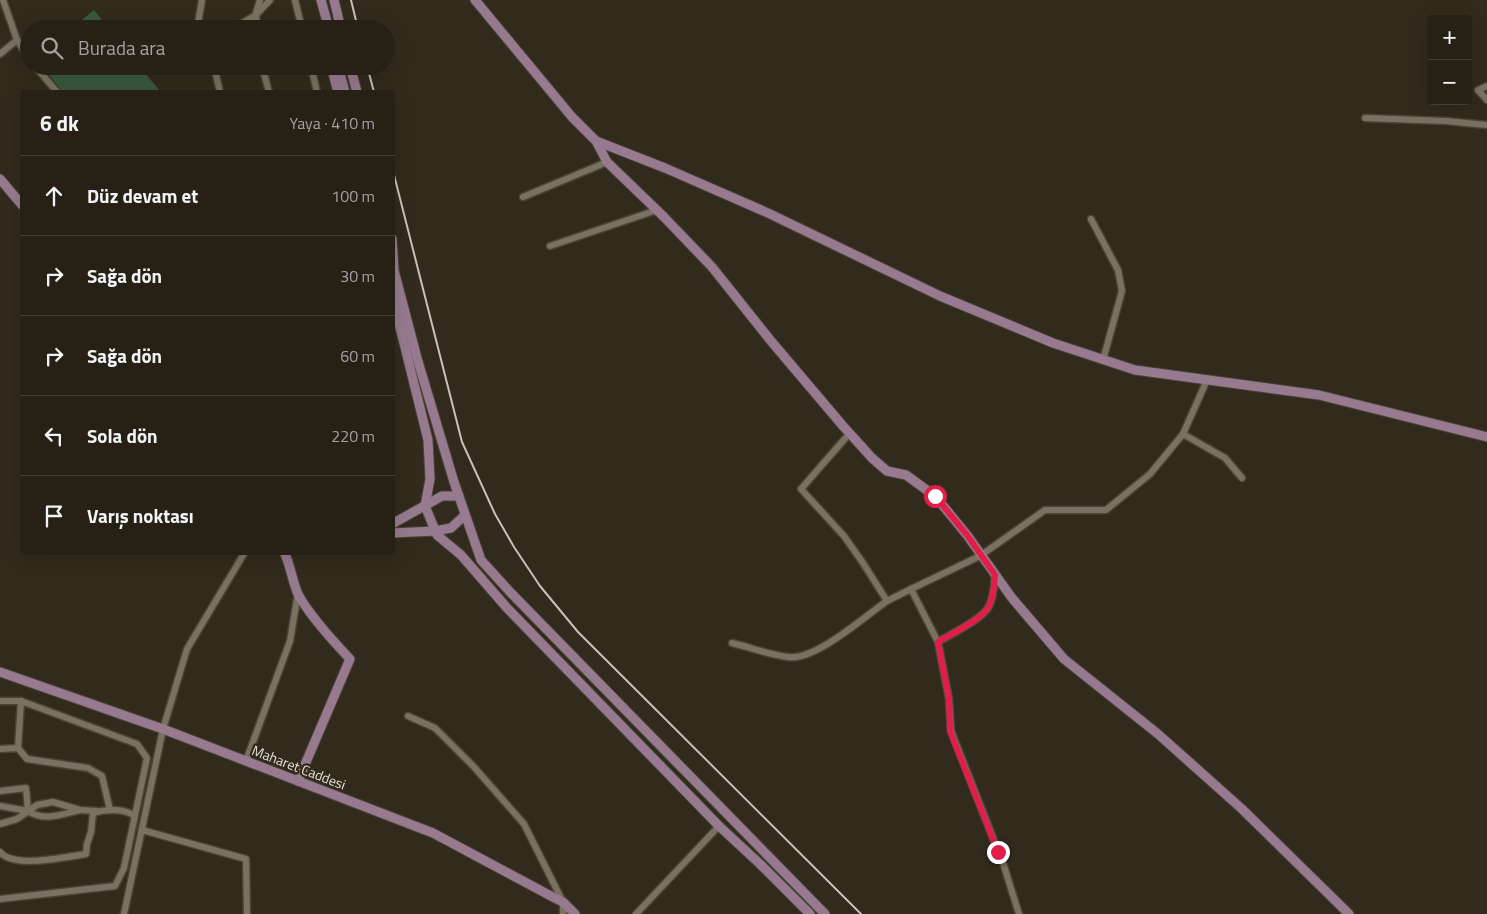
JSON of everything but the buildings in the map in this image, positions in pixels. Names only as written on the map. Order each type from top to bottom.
[{"type":"street","points":[[3,0],[20,44]]},
{"type":"street","points":[[199,20],[202,0]]},
{"type":"street","points":[[256,20],[260,0]]},
{"type":"street","points":[[247,20],[256,15],[270,0]]},
{"type":"street","points":[[295,0],[300,20]]},
{"type":"street","points":[[316,0],[320,20]]},
{"type":"street","points":[[321,0],[327,20]]},
{"type":"street","points":[[328,0],[333,20]]},
{"type":"street","points":[[334,0],[339,20]]},
{"type":"street","points":[[475,0],[572,117],[596,141],[607,162],[712,267],[771,341],[872,458],[887,471],[906,474],[935,496],[967,535],[995,575],[1064,659],[1158,734],[1242,808],[1349,914]]},
{"type":"street","points":[[0,54],[17,40]]},
{"type":"street","points":[[42,75],[54,90]]},
{"type":"street","points":[[216,75],[220,90]]},
{"type":"street","points":[[264,75],[268,90]]},
{"type":"street","points":[[313,75],[317,90]]},
{"type":"street","points":[[333,75],[337,90]]},
{"type":"street","points":[[340,75],[344,90]]},
{"type":"street","points":[[346,75],[350,90]]},
{"type":"street","points":[[352,75],[356,90]]},
{"type":"street","points":[[1487,86],[1478,90],[1487,100]]},
{"type":"street","points":[[1365,118],[1487,124]]},
{"type":"street","points":[[596,141],[665,168],[768,213],[949,299],[1053,344],[1135,370],[1319,394],[1487,437]]},
{"type":"street","points":[[523,197],[607,162]]},
{"type":"street","points":[[0,179],[20,203]]},
{"type":"street","points":[[550,246],[657,210]]},
{"type":"street","points":[[1091,219],[1118,270],[1122,291],[1102,360]]},
{"type":"street","points":[[395,273],[417,358],[465,515],[481,560],[825,914]]},
{"type":"street","points":[[395,308],[428,440],[430,479],[425,506],[437,535],[461,556],[507,608],[719,826],[810,914]]},
{"type":"street","points":[[732,643],[789,658],[812,653],[887,601],[980,556],[1045,510],[1106,510],[1150,474],[1183,434],[1207,380]]},
{"type":"street","points":[[850,434],[801,489],[844,536],[864,563],[887,601]]},
{"type":"street","points":[[1183,434],[1224,458],[1242,478]]},
{"type":"street","points":[[395,522],[442,496],[459,496]]},
{"type":"street","points":[[395,533],[435,531],[451,528],[465,515]]},
{"type":"street","points":[[124,914],[164,730],[188,649],[243,555]]},
{"type":"street","points":[[286,555],[298,593],[324,630],[350,659],[298,781]]},
{"type":"street","points":[[938,642],[978,619],[989,607],[993,594],[995,575]]},
{"type":"street","points":[[911,588],[938,642],[949,699],[950,731],[1004,866],[1019,914]]},
{"type":"street","points":[[246,761],[290,641],[298,593]]},
{"type":"street","name":"Maharet Caddesi","points":[[0,672],[164,730],[433,833],[562,902],[575,914]]},
{"type":"street","points":[[21,701],[18,748],[27,759],[88,768],[102,776],[110,810]]},
{"type":"street","points":[[0,702],[21,701],[137,744],[147,758],[124,868],[115,886],[0,899]]},
{"type":"street","points":[[408,716],[435,728],[474,767],[524,824],[562,902],[563,914]]},
{"type":"street","points":[[0,750],[18,748]]},
{"type":"street","points":[[0,791],[26,788],[28,811]]},
{"type":"street","points":[[0,824],[17,819],[37,805],[53,802],[80,810],[129,812],[135,816]]},
{"type":"street","points":[[0,806],[28,811],[35,816],[45,817],[80,810]]},
{"type":"street","points":[[0,852],[2,856],[15,861],[86,854],[93,813],[99,811]]},
{"type":"street","points":[[636,914],[719,826]]},
{"type":"street","points":[[142,830],[246,859],[247,914]]},
{"type":"green space","points":[[94,10],[102,20],[82,20]]},
{"type":"green space","points":[[49,75],[147,75],[159,90],[61,90]]},
{"type":"railway","points":[[351,0],[356,20]]},
{"type":"railway","points":[[369,75],[373,90]]},
{"type":"railway","points":[[395,179],[462,442],[495,514],[514,547],[540,586],[578,632],[861,914]]},
{"type":"route","points":[[935,496],[967,535],[995,575],[993,594],[989,607],[978,619],[938,642],[949,699],[950,731],[998,852]]}]
